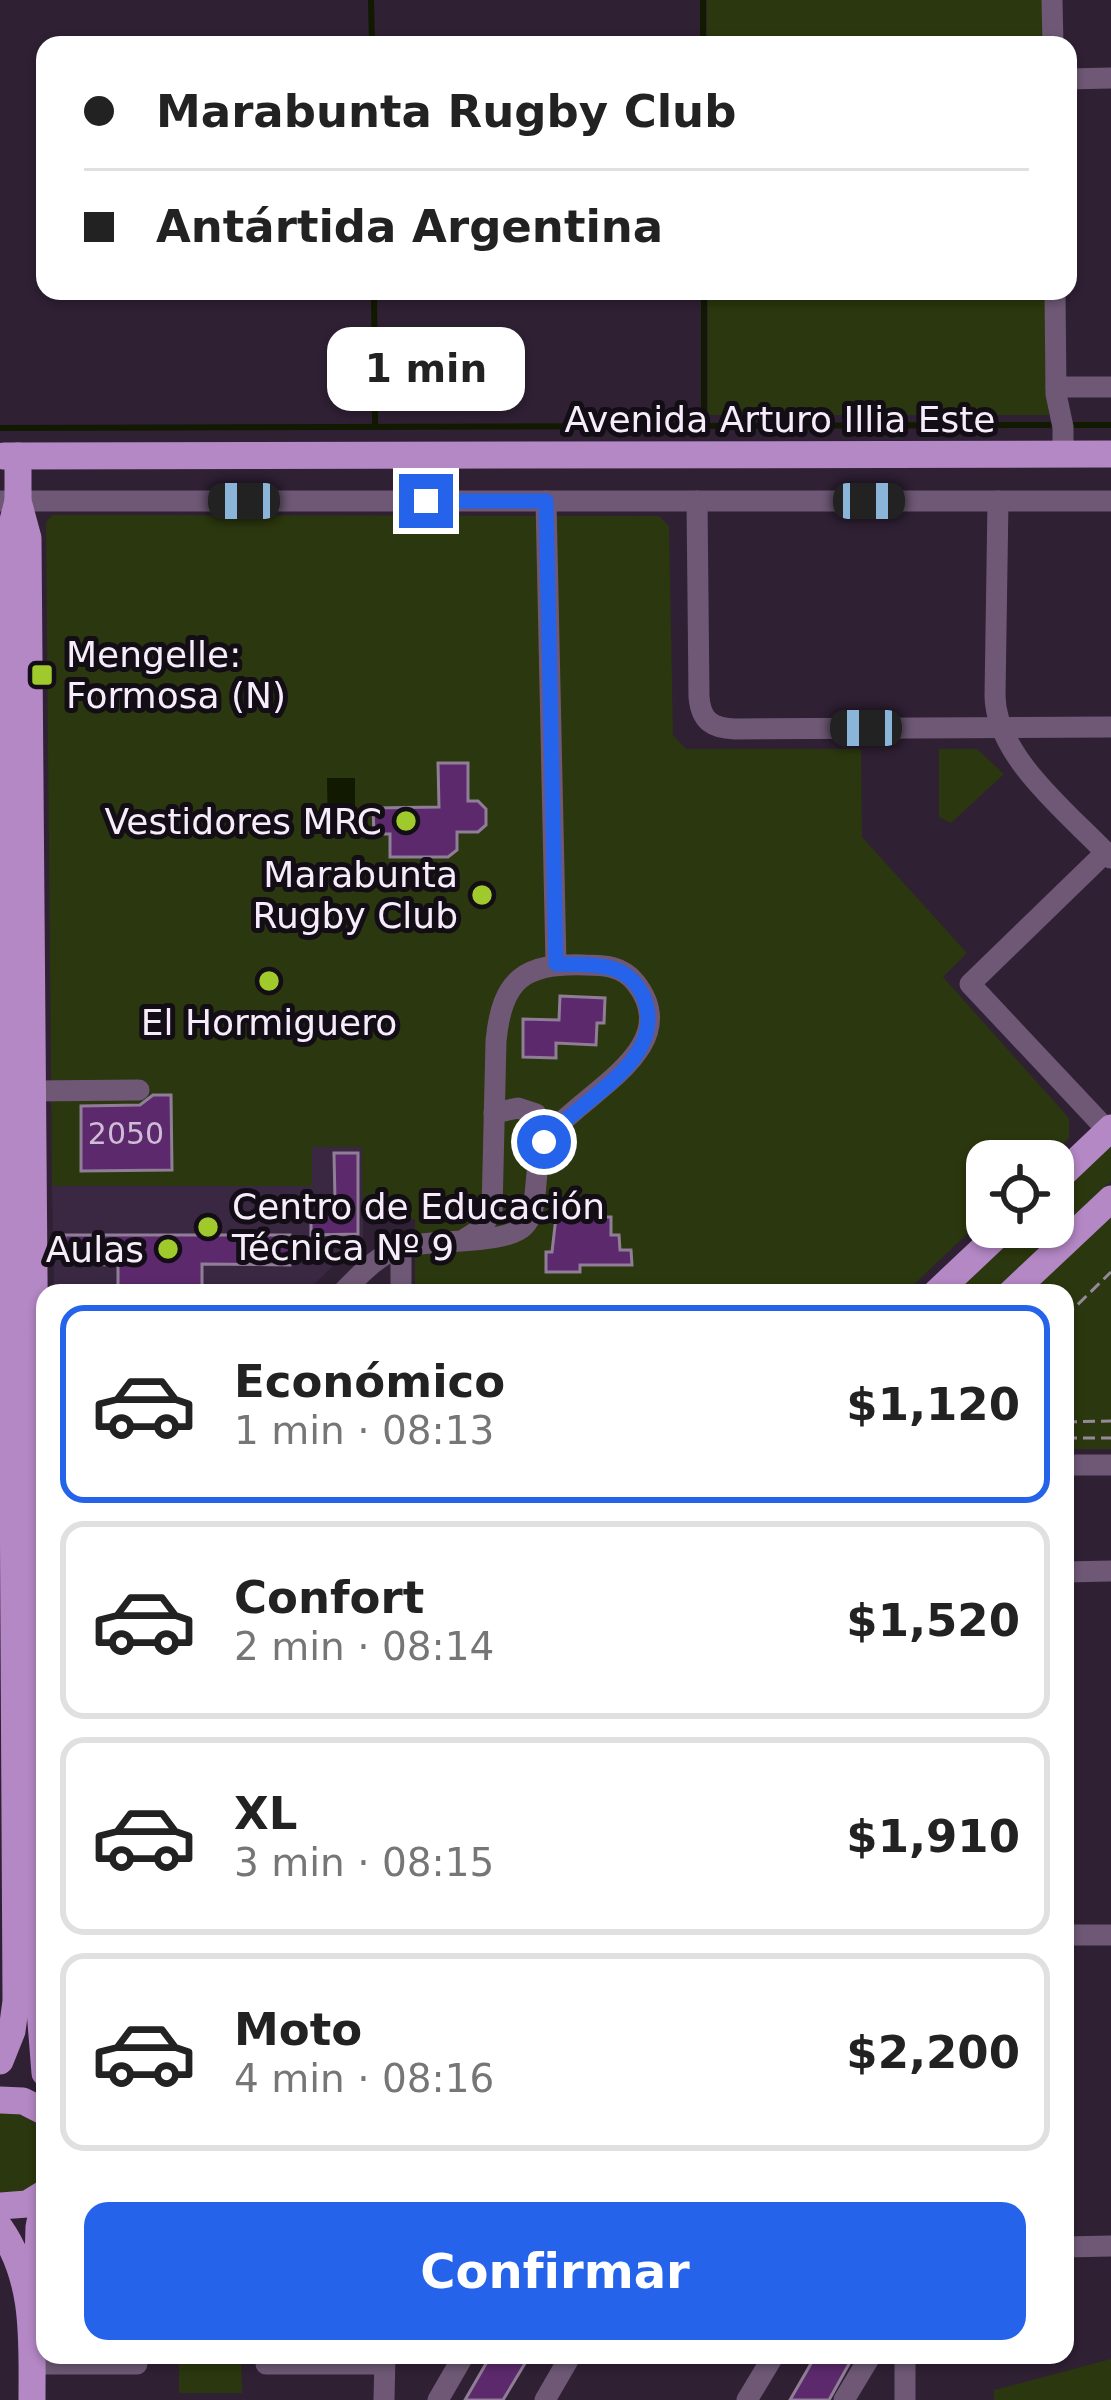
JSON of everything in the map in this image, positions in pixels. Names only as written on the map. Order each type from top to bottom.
[{"type":"main road","name":"Avenida Arturo Illia Este","points":[[9,456],[1111,454]]},
{"type":"main road","points":[[0,2061],[15,2011],[17,1668],[24,1478],[9,456]]},
{"type":"main road","points":[[1074,1163],[1109,1130]]},
{"type":"main road","points":[[1021,1284],[1111,1199]]},
{"type":"main road","points":[[946,1284],[984,1248]]},
{"type":"main road","points":[[18,1853],[36,1990]]},
{"type":"main road","points":[[32,2323],[23,2271],[1,2225],[36,2201]]},
{"type":"main road","points":[[32,2400],[36,2296]]},
{"type":"street","points":[[1052,0],[1053,36]]},
{"type":"street","points":[[1077,79],[1111,78]]},
{"type":"street","points":[[1055,300],[1063,454]]},
{"type":"street","points":[[1056,387],[1111,387]]},
{"type":"street","points":[[9,501],[1111,501]]},
{"type":"street","points":[[546,501],[556,964]]},
{"type":"street","points":[[698,501],[699,697],[706,721],[735,729],[1111,728]]},
{"type":"street","points":[[998,501],[998,728],[1017,757],[1108,855],[970,984],[1109,1130]]},
{"type":"street","points":[[465,1239],[482,1229],[493,1211],[496,1040],[504,1000],[533,968],[604,965],[627,974],[643,995],[648,1032],[628,1065],[559,1125],[539,1152]]},
{"type":"street","points":[[19,1072],[139,1090]]},
{"type":"street","points":[[351,1284],[400,1248],[524,1227],[532,1213],[543,1131],[536,1114],[518,1108],[494,1113]]},
{"type":"street","points":[[400,1248],[401,1284]]},
{"type":"street","points":[[366,1269],[366,1284]]},
{"type":"street","points":[[1074,1465],[1111,1465]]},
{"type":"street","points":[[1074,1572],[1111,1571]]},
{"type":"street","points":[[1074,1935],[1111,1935]]},
{"type":"street","points":[[1074,2247],[1111,2246]]},
{"type":"street","points":[[32,2364],[137,2364]]},
{"type":"street","points":[[384,2400],[385,2364]]},
{"type":"street","points":[[437,2400],[459,2364]]},
{"type":"street","points":[[545,2400],[567,2364]]},
{"type":"street","points":[[747,2400],[769,2364]]},
{"type":"street","points":[[844,2400],[866,2364]]},
{"type":"street","points":[[905,2364],[905,2400]]},
{"type":"path","points":[[1074,1307],[1111,1272]]},
{"type":"path","points":[[1074,1422],[1111,1421]]},
{"type":"path","points":[[1074,1438],[1111,1438]]},
{"type":"shaded area","points":[[327,778],[355,778],[355,832],[328,833]]},
{"type":"shaded area","name":"Centro de Educación Técnica Nº 9","points":[[312,1147],[363,1147],[363,1237],[314,1284],[54,1284],[52,1186],[311,1186]]},
{"type":"green space","points":[[707,0],[1045,0],[1046,36],[707,36]]},
{"type":"green space","points":[[708,300],[1048,300],[1049,415],[708,415]]},
{"type":"green space","name":"Marabunta Rugby Club","points":[[52,515],[659,516],[669,526],[673,735],[686,749],[861,749],[862,837],[967,953],[943,977],[1069,1118],[1067,1140],[966,1140],[966,1235],[914,1284],[415,1284],[415,1219],[363,1219],[362,1147],[312,1147],[312,1186],[52,1186],[46,522]]},
{"type":"green space","points":[[939,749],[977,749],[1004,774],[951,823],[939,817]]},
{"type":"green space","points":[[1111,1143],[1111,1181],[1074,1216],[1074,1177]]},
{"type":"green space","points":[[1111,1215],[1111,1449],[1074,1449],[1074,1284],[1038,1284]]},
{"type":"green space","points":[[999,1248],[1040,1248],[1002,1284],[961,1284]]},
{"type":"green space","points":[[6,2108],[36,2123],[36,2187],[29,2193],[0,2196],[0,2110]]},
{"type":"green space","points":[[1111,2359],[1111,2400],[994,2400],[994,2390]]},
{"type":"green space","points":[[179,2364],[241,2364],[242,2393],[179,2393]]},
{"type":"building","points":[[438,763],[468,763],[468,801],[478,801],[486,809],[486,825],[478,832],[457,832],[457,850],[448,857],[390,857],[390,834],[374,834],[373,808],[439,807]]},
{"type":"building","points":[[560,996],[605,998],[604,1023],[597,1023],[596,1045],[556,1043],[556,1058],[523,1057],[523,1019],[559,1020]]},
{"type":"building","points":[[153,1095],[171,1095],[172,1170],[81,1171],[81,1106],[140,1105]]},
{"type":"building","points":[[334,1153],[358,1153],[358,1234],[311,1235],[311,1200],[335,1200]]},
{"type":"building","points":[[556,1217],[611,1217],[611,1235],[619,1235],[620,1250],[631,1250],[632,1265],[580,1265],[580,1272],[546,1272]]},
{"type":"building","name":"Aulas","points":[[65,1235],[290,1235],[290,1265],[202,1264],[202,1284],[118,1284],[118,1265],[65,1264]]},
{"type":"building","points":[[486,2364],[525,2364],[503,2400],[465,2400]]},
{"type":"building","points":[[811,2364],[849,2364],[829,2400],[790,2400]]},
{"type":"waterway","points":[[371,0],[372,36]]},
{"type":"waterway","points":[[703,0],[703,36]]},
{"type":"waterway","points":[[374,300],[375,425]]},
{"type":"waterway","points":[[704,300],[704,425]]},
{"type":"waterway","points":[[0,428],[1049,425]]},
{"type":"waterway","points":[[1075,425],[1111,425]]},
{"type":"place","name":"Mengelle: Formosa (N)","points":[[42,675]]},
{"type":"place","name":"Vestidores MRC","points":[[406,821]]},
{"type":"place","name":"Marabunta Rugby Club","points":[[482,895]]},
{"type":"place","name":"El Hormiguero","points":[[269,981]]},
{"type":"place","name":"Centro de Educación Técnica Nº 9","points":[[208,1227]]},
{"type":"place","name":"Aulas","points":[[168,1249]]},
{"type":"route","points":[[426,501],[546,501],[556,964],[604,965],[627,974],[643,995],[649,1020],[643,1045],[628,1065],[544,1142]]}]
